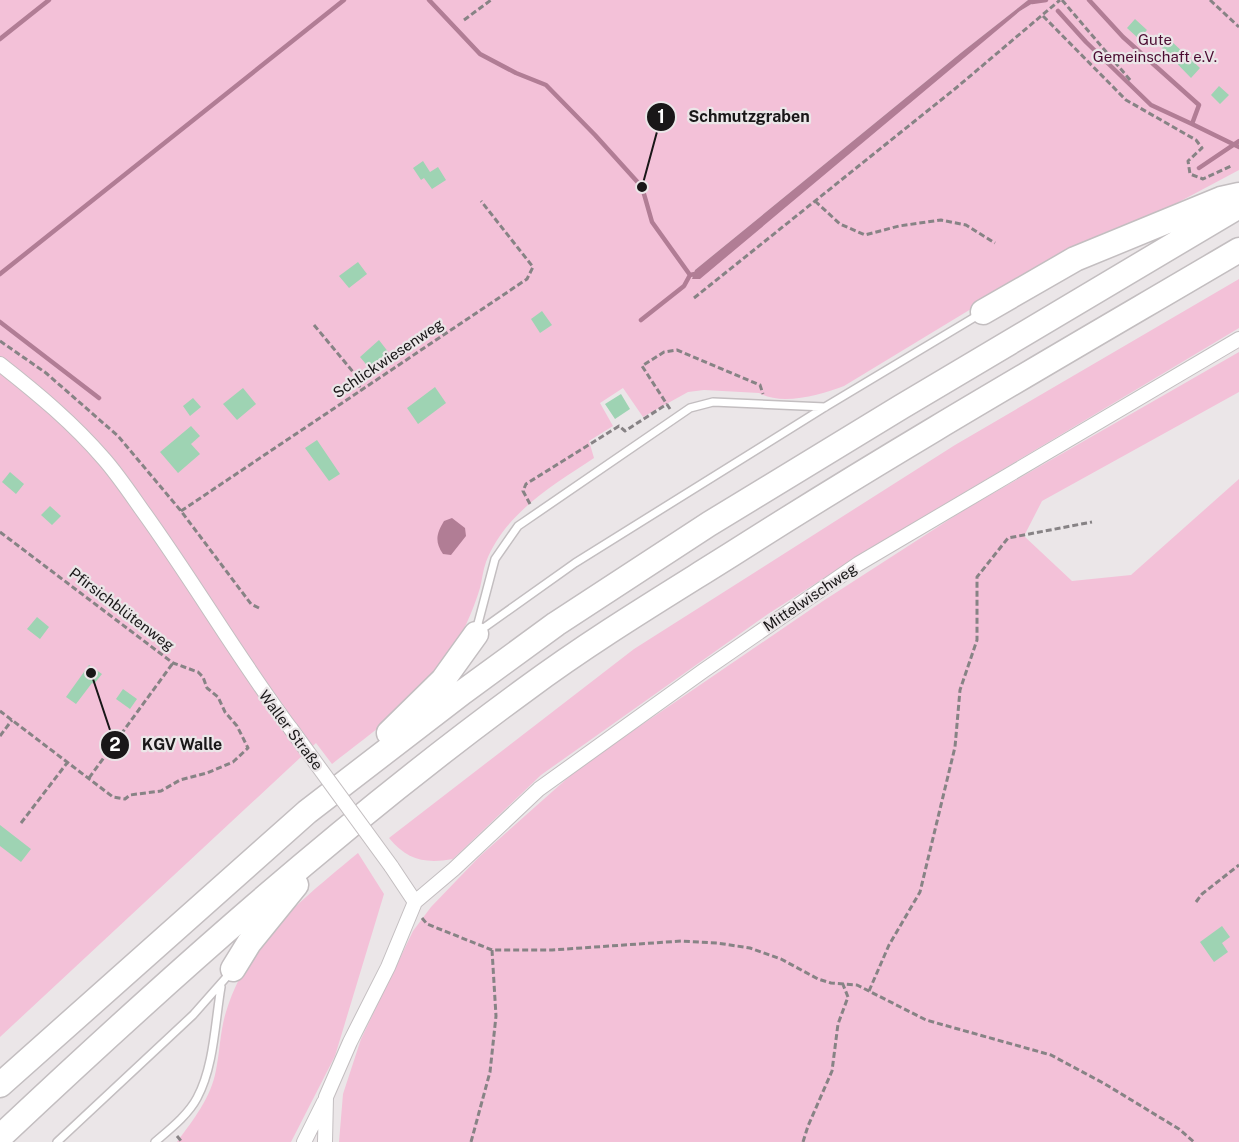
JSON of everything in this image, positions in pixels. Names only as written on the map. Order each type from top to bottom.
[{"type":"highway","points":[[983,312],[1075,258],[1221,199],[1239,195]]},
{"type":"highway","points":[[0,1085],[307,812],[556,624],[708,524],[901,406],[1239,206]]},
{"type":"highway","points":[[0,1137],[179,972],[326,844],[527,688],[635,614],[888,455],[1239,250]]},
{"type":"highway","points":[[359,772],[395,726],[442,680],[476,634]]},
{"type":"highway","points":[[227,978],[249,944],[309,870],[326,844]]},
{"type":"street","name":"Mittelwischweg","points":[[415,902],[454,869],[539,789],[703,671],[858,564],[1239,339]]},
{"type":"street","name":"Waller Straße","points":[[0,364],[40,395],[81,433],[106,461],[162,537],[257,684],[415,902]]},
{"type":"street","points":[[304,1142],[350,1042],[388,967],[415,902]]},
{"type":"street","points":[[325,1142],[326,1097]]},
{"type":"lane","points":[[476,634],[575,563],[825,407],[983,312]]},
{"type":"lane","points":[[476,634],[495,559],[518,526],[676,417],[690,408],[713,402],[825,407]]},
{"type":"lane","points":[[57,1142],[193,1015],[227,978]]},
{"type":"lane","points":[[155,1142],[182,1118],[197,1098],[208,1069],[227,978]]},
{"type":"path","points":[[464,20],[491,0]]},
{"type":"path","points":[[694,298],[1061,0],[1131,81]]},
{"type":"path","points":[[1210,0],[1239,27]]},
{"type":"path","points":[[1043,16],[1126,99],[1196,140],[1202,148],[1188,161],[1190,174],[1203,179],[1231,166]]},
{"type":"path","name":"Schlickwiesenweg","points":[[181,511],[527,279],[533,267],[481,201]]},
{"type":"path","points":[[815,201],[840,224],[865,235],[899,226],[941,220],[966,225],[995,243]]},
{"type":"path","points":[[314,325],[354,373],[361,391]]},
{"type":"path","points":[[0,341],[46,373],[118,436],[181,511],[251,604],[259,608]]},
{"type":"path","points":[[676,417],[642,366],[664,352],[677,350],[760,385],[764,391],[761,404]]},
{"type":"path","points":[[536,513],[523,491],[526,484],[619,426],[625,431],[667,404]]},
{"type":"path","points":[[869,991],[889,945],[921,892],[955,747],[960,690],[977,640],[977,577],[1008,538],[1092,522]]},
{"type":"path","name":"Pfirsichblütenweg","points":[[0,532],[173,663],[89,778]]},
{"type":"path","points":[[0,711],[113,797],[125,799],[130,795],[161,791],[180,780],[207,773],[233,762],[248,748],[218,697],[207,688],[203,677],[198,672],[173,663]]},
{"type":"path","points":[[0,736],[12,720]]},
{"type":"path","points":[[21,823],[68,762]]},
{"type":"path","points":[[1196,902],[1202,894],[1239,865]]},
{"type":"path","points":[[415,902],[420,915],[427,924],[492,950],[552,950],[681,941],[750,948],[781,959],[818,979],[831,983],[842,982],[857,985],[926,1020],[1051,1055],[1105,1084],[1179,1129],[1194,1142]]},
{"type":"path","points":[[471,1142],[490,1072],[496,1016],[492,950]]},
{"type":"path","points":[[803,1142],[832,1071],[838,1024],[848,998],[842,982]]},
{"type":"green space","name":"Gute Gemeinschaft e.V.","points":[[0,0],[1028,0],[695,270],[692,279],[1020,11],[1038,0],[1239,0],[1239,170],[1162,211],[1103,233],[1047,263],[844,386],[813,396],[789,399],[768,397],[759,393],[704,390],[688,392],[643,417],[623,388],[600,403],[613,426],[589,441],[594,458],[547,490],[505,529],[486,562],[480,588],[463,632],[449,655],[424,686],[395,714],[332,764],[316,743],[0,1037]]},
{"type":"green space","points":[[1239,279],[1239,328],[863,553],[768,614],[541,775],[453,859],[434,861],[417,859],[403,851],[389,838],[634,649],[955,445]]},
{"type":"green space","points":[[1239,352],[1239,392],[1042,501],[1024,536],[1072,581],[1131,575],[1239,479],[1239,1142],[339,1142],[343,1094],[361,1039],[413,931],[431,907],[480,856],[580,767],[823,601],[964,510]]},
{"type":"green space","points":[[358,853],[384,894],[335,1056],[291,1142],[177,1142],[201,1108],[214,1080],[226,1012],[235,987],[248,964],[263,942],[298,904]]},
{"type":"shaded area","points":[[1028,0],[1038,0],[1020,11],[700,279],[692,279],[695,270]]},
{"type":"shaded area","points":[[452,518],[465,528],[466,536],[451,555],[443,554],[438,545],[438,533],[444,521]]},
{"type":"building","points":[[1135,19],[1147,30],[1139,39],[1127,28]]},
{"type":"building","points":[[1170,40],[1200,68],[1191,78],[1162,48]]},
{"type":"building","points":[[1219,86],[1229,95],[1220,104],[1211,95]]},
{"type":"building","points":[[423,161],[430,172],[438,167],[446,180],[432,189],[424,178],[421,180],[413,168]]},
{"type":"building","points":[[358,262],[367,274],[349,288],[339,276]]},
{"type":"building","points":[[542,311],[552,325],[540,333],[531,319]]},
{"type":"building","points":[[379,340],[389,353],[370,369],[360,357]]},
{"type":"building","points":[[435,387],[446,403],[418,424],[407,408]]},
{"type":"building","points":[[243,388],[256,404],[237,420],[223,404]]},
{"type":"building","points":[[621,394],[630,409],[615,419],[605,404]]},
{"type":"building","points":[[193,398],[201,407],[190,416],[183,406]]},
{"type":"building","points":[[191,426],[200,436],[191,444],[200,454],[178,473],[160,452]]},
{"type":"building","points":[[317,440],[340,474],[329,481],[305,448]]},
{"type":"building","points":[[10,472],[24,484],[16,494],[2,482]]},
{"type":"building","points":[[50,506],[61,516],[52,525],[41,515]]},
{"type":"building","points":[[37,617],[49,627],[40,639],[27,629]]},
{"type":"building","points":[[89,665],[102,674],[76,704],[66,697]]},
{"type":"building","points":[[123,689],[137,699],[130,709],[116,699]]},
{"type":"building","points":[[0,825],[31,849],[21,862],[0,846]]},
{"type":"building","points":[[1222,926],[1230,937],[1222,943],[1228,952],[1214,962],[1200,942]]},
{"type":"waterway","points":[[0,39],[49,0]]},
{"type":"waterway","points":[[0,274],[344,0]]},
{"type":"waterway","points":[[429,0],[480,54],[516,73],[546,85],[642,187],[652,222],[690,275],[700,273]]},
{"type":"waterway","points":[[1032,2],[1046,0]]},
{"type":"waterway","points":[[1089,0],[1123,37],[1199,105],[1192,124],[1239,147]]},
{"type":"waterway","points":[[1058,11],[1086,42],[1151,105],[1192,124]]},
{"type":"waterway","points":[[1199,168],[1239,141]]},
{"type":"waterway","points":[[641,320],[684,286],[690,275]]},
{"type":"waterway","points":[[0,322],[99,398]]},
{"type":"place","name":"Schmutzgraben","points":[[642,187]]},
{"type":"place","name":"KGV Walle","points":[[91,673]]}]
